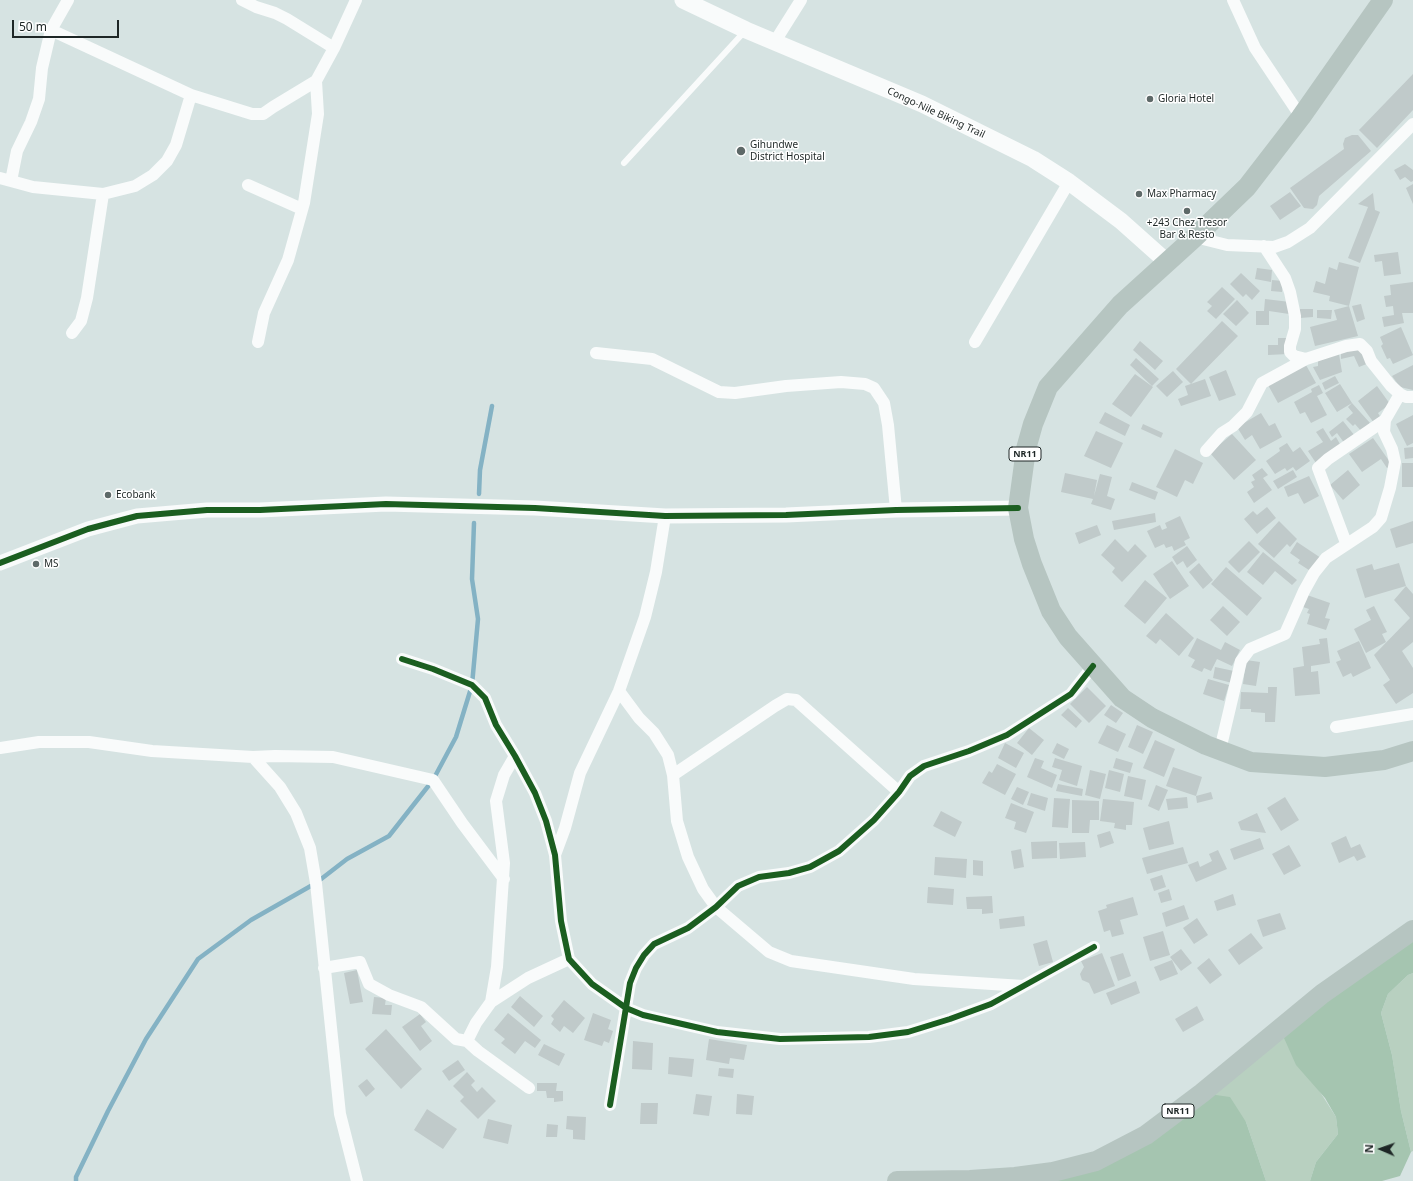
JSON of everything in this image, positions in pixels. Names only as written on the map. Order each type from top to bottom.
[{"type":"highway","name":"NR11","points":[[1383,0],[1301,117],[1247,186],[1195,237],[1120,305],[1048,387],[1032,424],[1026,449],[1018,508],[1024,539],[1032,564],[1051,611],[1068,637],[1122,698],[1152,718],[1220,750],[1252,762],[1325,767],[1384,760],[1413,750]]},
{"type":"highway","name":"NR11","points":[[897,1181],[970,1180],[1015,1177],[1053,1172],[1096,1161],[1146,1134],[1202,1093],[1322,994],[1413,930]]},
{"type":"main road","name":"Congo-Nile Biking Trail","points":[[683,0],[774,43],[922,104],[1033,160],[1069,182],[1121,221],[1167,262]]},
{"type":"street","points":[[68,0],[50,30],[42,68],[39,99],[31,122],[17,150],[6,179],[33,187],[104,194],[135,186],[153,175],[167,161],[176,145],[191,95]]},
{"type":"street","points":[[242,0],[256,7],[276,12],[334,48]]},
{"type":"street","points":[[50,30],[191,95],[252,114],[263,114],[316,81],[334,48],[356,0]]},
{"type":"street","points":[[774,43],[801,0]]},
{"type":"street","points":[[1233,0],[1255,48],[1301,117]]},
{"type":"street","points":[[258,342],[264,313],[288,260],[302,209],[318,114],[316,81]]},
{"type":"street","points":[[1195,237],[1227,245],[1274,247],[1288,242],[1310,228],[1413,124]]},
{"type":"street","points":[[974,342],[1069,182]]},
{"type":"street","points":[[248,185],[302,209]]},
{"type":"street","points":[[72,333],[81,321],[87,298],[104,194]]},
{"type":"street","points":[[1264,246],[1285,278],[1290,292],[1295,316],[1295,328],[1290,346],[1290,352],[1294,356],[1306,359]]},
{"type":"street","points":[[1206,451],[1222,433],[1233,426],[1247,412],[1262,383],[1306,359],[1346,346],[1360,344],[1367,351],[1371,361],[1400,394],[1406,397],[1413,397]]},
{"type":"street","points":[[596,353],[652,359],[719,392],[735,393],[786,386],[841,382],[865,384],[874,388],[884,403],[888,425],[896,510]]},
{"type":"street","points":[[1220,750],[1241,661],[1250,649],[1285,634],[1304,591],[1314,573],[1326,558],[1373,527],[1381,518],[1390,488],[1395,462],[1392,450],[1384,432],[1385,420],[1400,394]]},
{"type":"street","points":[[1346,544],[1318,468],[1328,459],[1385,420]]},
{"type":"street","points":[[0,563],[88,529],[137,516],[206,510],[260,510],[386,504],[535,508],[666,516],[786,515],[896,510],[1018,508]]},
{"type":"street","points":[[555,855],[565,828],[580,773],[619,691],[645,617],[656,572],[666,516]]},
{"type":"street","points":[[402,659],[433,669],[472,685],[485,698],[496,725],[535,793],[546,822],[555,855],[562,921],[569,959],[592,984],[626,1008],[643,1015],[717,1032],[780,1039],[869,1037],[908,1032],[991,1004],[1094,947]]},
{"type":"street","points":[[610,1105],[630,983],[636,968],[644,955],[654,944],[688,928],[716,907],[738,886],[759,877],[810,867],[839,851],[874,820],[899,792],[910,776],[924,766],[969,751],[1007,735],[1071,694],[1093,666]]},
{"type":"street","points":[[619,691],[639,718],[654,734],[668,756],[673,775],[677,821],[688,857],[702,889],[716,907],[769,952],[791,961],[914,979],[1023,986]]},
{"type":"street","points":[[673,775],[787,699],[796,700],[899,792]]},
{"type":"street","points":[[1336,727],[1413,714]]},
{"type":"street","points":[[0,748],[39,742],[89,742],[152,751],[252,758],[275,756],[333,757],[433,780],[462,823],[504,879]]},
{"type":"street","points":[[491,1002],[497,967],[504,879],[503,850],[496,801],[504,775],[515,756]]},
{"type":"street","points":[[252,758],[280,787],[296,814],[310,848],[340,1114],[357,1181]]},
{"type":"street","points":[[467,1041],[476,1023],[491,1002],[528,978],[569,959]]},
{"type":"street","points":[[324,968],[360,962],[369,984],[389,995],[421,1007],[456,1039],[467,1041],[478,1051],[530,1088]]},
{"type":"lane","points":[[624,163],[746,30]]},
{"type":"green space","points":[[1413,930],[1413,973],[1408,975],[1388,994],[1381,1013],[1392,1055],[1401,1111],[1411,1152],[1400,1176],[1382,1181],[1310,1181],[1316,1162],[1338,1134],[1336,1117],[1325,1098],[1296,1065],[1280,1029]]},
{"type":"green space","points":[[1413,973],[1413,1151],[1411,1152],[1401,1111],[1392,1055],[1381,1013],[1388,994],[1408,975]]},
{"type":"green space","points":[[1280,1029],[1336,1117],[1338,1134],[1316,1162],[1310,1181],[1266,1181],[1246,1122],[1202,1093]]},
{"type":"green space","points":[[1202,1093],[1230,1097],[1246,1122],[1266,1181],[897,1181],[1096,1161]]},
{"type":"building","points":[[1413,74],[1413,110],[1377,148],[1359,130]]},
{"type":"building","points":[[1352,135],[1358,135],[1371,151],[1319,196],[1317,205],[1313,209],[1304,208],[1290,188],[1344,149],[1343,144],[1345,138]]},
{"type":"building","points":[[1405,164],[1413,170],[1413,181],[1411,182],[1405,177],[1400,180],[1394,170]]},
{"type":"building","points":[[1413,184],[1413,204],[1406,188]]},
{"type":"building","points":[[1290,192],[1301,206],[1280,220],[1270,206]]},
{"type":"building","points":[[1373,193],[1375,210],[1380,212],[1360,263],[1348,258],[1368,207],[1358,204]]},
{"type":"building","points":[[1398,252],[1401,274],[1384,276],[1382,261],[1375,262],[1374,255]]},
{"type":"building","points":[[1339,262],[1359,267],[1349,306],[1329,301],[1330,296],[1313,292],[1316,281],[1325,284],[1329,267],[1337,270]]},
{"type":"building","points":[[1257,268],[1272,270],[1271,282],[1255,279]]},
{"type":"building","points":[[1241,273],[1260,291],[1252,300],[1246,294],[1243,297],[1230,284]]},
{"type":"building","points":[[1272,280],[1283,281],[1282,292],[1271,291]]},
{"type":"building","points":[[1413,282],[1413,313],[1402,313],[1404,323],[1384,327],[1382,317],[1394,315],[1393,306],[1386,307],[1384,296],[1391,295],[1390,285]]},
{"type":"building","points":[[1222,287],[1235,299],[1216,319],[1207,311],[1212,306],[1207,302]]},
{"type":"building","points":[[1265,299],[1290,302],[1289,314],[1269,311],[1269,325],[1256,325],[1256,311],[1264,311]]},
{"type":"building","points":[[1237,300],[1249,313],[1236,326],[1223,314]]},
{"type":"building","points":[[1361,304],[1365,319],[1357,322],[1352,306]]},
{"type":"building","points":[[1349,306],[1358,336],[1315,346],[1310,327],[1337,320],[1334,310]]},
{"type":"building","points":[[1300,309],[1313,309],[1313,317],[1300,318]]},
{"type":"building","points":[[1317,310],[1332,310],[1331,319],[1317,318]]},
{"type":"building","points":[[1222,321],[1238,336],[1191,384],[1176,369]]},
{"type":"building","points":[[1401,327],[1413,355],[1393,364],[1390,358],[1387,359],[1381,346],[1383,344],[1380,337]]},
{"type":"building","points":[[1278,338],[1287,338],[1288,354],[1268,355],[1268,345],[1278,345]]},
{"type":"building","points":[[1140,341],[1163,361],[1155,370],[1133,350]]},
{"type":"building","points":[[1359,349],[1369,363],[1359,367],[1354,356],[1341,359],[1341,353]]},
{"type":"building","points":[[1339,354],[1342,372],[1320,380],[1313,367],[1318,366],[1318,358]]},
{"type":"building","points":[[1136,358],[1159,379],[1152,386],[1130,365]]},
{"type":"building","points":[[1306,365],[1316,383],[1278,403],[1268,385]]},
{"type":"building","points":[[1413,365],[1413,390],[1400,387],[1392,376]]},
{"type":"building","points":[[1226,370],[1236,395],[1219,401],[1209,377]]},
{"type":"building","points":[[1173,371],[1183,382],[1167,397],[1156,386]]},
{"type":"building","points":[[1135,374],[1153,387],[1131,417],[1112,404]]},
{"type":"building","points":[[1335,376],[1339,383],[1325,390],[1322,383]]},
{"type":"building","points":[[1205,379],[1211,396],[1181,406],[1178,399],[1188,395],[1185,386]]},
{"type":"building","points":[[1340,384],[1352,403],[1337,412],[1325,393]]},
{"type":"building","points":[[1319,385],[1323,393],[1317,396],[1327,415],[1311,423],[1305,412],[1300,414],[1294,402],[1312,392],[1311,389]]},
{"type":"building","points":[[1377,386],[1390,404],[1378,413],[1381,418],[1374,423],[1358,401]]},
{"type":"building","points":[[1352,403],[1370,423],[1361,431],[1355,424],[1353,426],[1346,419],[1353,413],[1348,407]]},
{"type":"building","points":[[1105,412],[1130,425],[1125,436],[1099,423]]},
{"type":"building","points":[[1261,413],[1269,426],[1275,423],[1282,437],[1260,449],[1252,435],[1245,440],[1237,427]]},
{"type":"building","points":[[1413,415],[1413,443],[1407,446],[1396,424]]},
{"type":"building","points":[[1343,421],[1355,436],[1345,444],[1337,433],[1332,437],[1329,432]]},
{"type":"building","points":[[1143,424],[1163,433],[1161,438],[1141,429]]},
{"type":"building","points":[[1323,428],[1331,441],[1336,437],[1341,446],[1316,463],[1308,451],[1323,442],[1316,432]]},
{"type":"building","points":[[1096,431],[1123,443],[1111,468],[1084,456]]},
{"type":"building","points":[[1232,434],[1256,460],[1234,480],[1210,453]]},
{"type":"building","points":[[1373,438],[1392,465],[1387,468],[1381,459],[1362,472],[1349,454]]},
{"type":"building","points":[[1287,443],[1293,452],[1300,447],[1310,461],[1296,471],[1293,467],[1287,471],[1285,468],[1275,474],[1266,461],[1280,451],[1279,448]]},
{"type":"building","points":[[1413,447],[1413,458],[1405,459],[1404,448]]},
{"type":"building","points":[[1175,449],[1203,463],[1193,484],[1185,480],[1177,497],[1156,487]]},
{"type":"building","points":[[1402,463],[1413,463],[1413,487],[1402,487]]},
{"type":"building","points":[[1262,468],[1268,475],[1263,478],[1272,490],[1254,503],[1247,492],[1254,487],[1251,482],[1255,480],[1252,475]]},
{"type":"building","points":[[1293,470],[1297,477],[1278,489],[1273,481]]},
{"type":"building","points":[[1348,470],[1360,485],[1343,500],[1330,485]]},
{"type":"building","points":[[1065,473],[1097,480],[1094,496],[1100,474],[1112,477],[1107,496],[1115,499],[1111,510],[1091,504],[1093,499],[1061,492]]},
{"type":"building","points":[[1309,476],[1319,496],[1304,504],[1298,493],[1288,497],[1284,487]]},
{"type":"building","points":[[1132,482],[1158,492],[1155,500],[1129,490]]},
{"type":"building","points":[[1267,507],[1276,518],[1257,534],[1244,519],[1253,511],[1257,515]]},
{"type":"building","points":[[1155,513],[1156,522],[1114,530],[1112,521]]},
{"type":"building","points":[[1180,516],[1190,538],[1184,541],[1186,545],[1174,551],[1172,546],[1166,548],[1164,544],[1155,548],[1147,531],[1160,525],[1162,530],[1167,528],[1165,523]]},
{"type":"building","points":[[1279,521],[1297,539],[1290,547],[1287,544],[1274,558],[1258,544]]},
{"type":"building","points":[[1413,521],[1413,543],[1396,548],[1390,529]]},
{"type":"building","points":[[1097,525],[1101,535],[1079,544],[1075,533]]},
{"type":"building","points":[[1115,539],[1128,552],[1135,544],[1147,556],[1122,582],[1112,572],[1115,568],[1101,555]]},
{"type":"building","points":[[1249,541],[1260,552],[1239,573],[1228,562]]},
{"type":"building","points":[[1297,542],[1321,558],[1312,572],[1298,563],[1300,560],[1290,553]]},
{"type":"building","points":[[1187,546],[1197,560],[1187,568],[1183,561],[1177,565],[1172,557]]},
{"type":"building","points":[[1263,552],[1297,580],[1292,585],[1275,571],[1263,585],[1247,572]]},
{"type":"building","points":[[1172,561],[1189,586],[1170,599],[1153,574]]},
{"type":"building","points":[[1199,563],[1213,580],[1203,589],[1189,572]]},
{"type":"building","points":[[1399,563],[1406,586],[1365,598],[1356,569],[1372,564],[1374,570]]},
{"type":"building","points":[[1226,567],[1262,598],[1247,616],[1211,584]]},
{"type":"building","points":[[1145,580],[1167,598],[1145,624],[1124,606]]},
{"type":"building","points":[[1406,586],[1413,594],[1413,642],[1402,651],[1413,668],[1413,693],[1396,704],[1383,685],[1390,680],[1374,655],[1410,618],[1394,600]]},
{"type":"building","points":[[1307,595],[1330,603],[1325,618],[1330,619],[1326,630],[1307,624],[1310,614],[1307,613],[1309,609],[1303,607]]},
{"type":"building","points":[[1223,606],[1240,622],[1227,636],[1210,620]]},
{"type":"building","points":[[1374,606],[1387,632],[1382,634],[1386,642],[1366,653],[1354,629],[1371,620],[1366,610]]},
{"type":"building","points":[[1166,613],[1194,638],[1179,656],[1160,639],[1156,644],[1146,636]]},
{"type":"building","points":[[1197,638],[1221,650],[1225,642],[1240,650],[1232,666],[1217,659],[1211,671],[1204,668],[1202,672],[1191,667],[1195,660],[1188,656]]},
{"type":"building","points":[[1327,638],[1330,663],[1311,666],[1311,672],[1318,671],[1320,694],[1295,696],[1293,668],[1304,666],[1302,647],[1320,644],[1319,639]]},
{"type":"building","points":[[1359,641],[1371,668],[1353,677],[1351,673],[1343,677],[1336,662],[1341,660],[1337,651]]},
{"type":"building","points":[[1246,660],[1260,662],[1256,686],[1243,684]]},
{"type":"building","points":[[1215,667],[1234,671],[1232,683],[1213,678]]},
{"type":"building","points":[[1208,679],[1229,685],[1224,701],[1203,694]]},
{"type":"building","points":[[1087,687],[1106,706],[1089,723],[1070,704]]},
{"type":"building","points":[[1268,687],[1277,687],[1275,722],[1265,722],[1265,713],[1251,712],[1251,709],[1240,709],[1241,692],[1268,693]]},
{"type":"building","points":[[1111,705],[1123,713],[1116,723],[1104,715]]},
{"type":"building","points":[[1068,708],[1082,721],[1076,728],[1061,715]]},
{"type":"building","points":[[1107,725],[1126,734],[1118,752],[1098,743]]},
{"type":"building","points":[[1137,725],[1153,732],[1143,754],[1128,747]]},
{"type":"building","points":[[1029,728],[1044,740],[1032,755],[1017,743]]},
{"type":"building","points":[[1155,740],[1175,749],[1164,777],[1143,768]]},
{"type":"building","points":[[1005,743],[1024,753],[1016,768],[998,758]]},
{"type":"building","points":[[1057,743],[1069,749],[1064,759],[1052,753]]},
{"type":"building","points":[[1035,758],[1044,761],[1041,768],[1057,775],[1052,788],[1027,777]]},
{"type":"building","points":[[1055,758],[1082,766],[1077,786],[1059,780],[1062,770],[1052,767]]},
{"type":"building","points":[[1116,758],[1133,763],[1130,773],[1113,768]]},
{"type":"building","points":[[997,764],[1016,774],[1005,795],[982,783],[989,771],[992,773]]},
{"type":"building","points":[[1173,767],[1202,777],[1196,796],[1166,786]]},
{"type":"building","points":[[1090,770],[1106,774],[1100,799],[1085,795]]},
{"type":"building","points":[[1109,770],[1124,774],[1120,792],[1105,788]]},
{"type":"building","points":[[1128,776],[1146,780],[1142,800],[1124,796]]},
{"type":"building","points":[[1058,784],[1083,789],[1082,796],[1056,791]]},
{"type":"building","points":[[1156,785],[1168,790],[1159,811],[1148,806]]},
{"type":"building","points":[[1017,787],[1029,792],[1023,805],[1011,799]]},
{"type":"building","points":[[1211,792],[1213,799],[1197,803],[1196,796]]},
{"type":"building","points":[[1031,793],[1048,798],[1045,811],[1027,805]]},
{"type":"building","points":[[1187,797],[1188,808],[1168,810],[1166,799]]},
{"type":"building","points":[[1285,797],[1299,820],[1281,831],[1267,808]]},
{"type":"building","points":[[1054,798],[1070,799],[1068,828],[1052,827]]},
{"type":"building","points":[[1103,799],[1134,802],[1132,825],[1126,825],[1126,830],[1114,828],[1115,823],[1100,821]]},
{"type":"building","points":[[1072,800],[1099,801],[1099,820],[1090,820],[1089,833],[1072,833]]},
{"type":"building","points":[[1011,803],[1034,812],[1026,833],[1014,829],[1016,822],[1005,818]]},
{"type":"building","points":[[941,811],[962,822],[955,837],[933,826]]},
{"type":"building","points":[[1257,813],[1266,833],[1241,830],[1238,822]]},
{"type":"building","points":[[1169,821],[1174,844],[1149,850],[1143,828]]},
{"type":"building","points":[[1110,831],[1114,843],[1100,848],[1097,835]]},
{"type":"building","points":[[1346,836],[1351,848],[1360,844],[1366,857],[1357,861],[1354,856],[1339,863],[1331,843]]},
{"type":"building","points":[[1260,838],[1264,849],[1234,860],[1230,849]]},
{"type":"building","points":[[1057,841],[1057,858],[1032,859],[1031,842]]},
{"type":"building","points":[[1085,842],[1086,857],[1060,859],[1059,843]]},
{"type":"building","points":[[1289,845],[1301,866],[1284,875],[1272,854]]},
{"type":"building","points":[[1183,847],[1188,863],[1147,874],[1142,858]]},
{"type":"building","points":[[1021,849],[1024,867],[1014,869],[1011,851]]},
{"type":"building","points":[[1218,850],[1227,869],[1196,882],[1188,865],[1198,861],[1200,867],[1212,861],[1209,854]]},
{"type":"building","points":[[935,857],[967,859],[966,878],[934,875]]},
{"type":"building","points":[[973,860],[983,861],[983,876],[973,875]]},
{"type":"building","points":[[1162,875],[1166,887],[1154,891],[1150,879]]},
{"type":"building","points":[[928,887],[954,889],[953,905],[927,903]]},
{"type":"building","points":[[1169,889],[1172,900],[1161,903],[1158,893]]},
{"type":"building","points":[[1233,894],[1236,905],[1217,911],[1214,901]]},
{"type":"building","points":[[992,896],[993,913],[982,914],[982,909],[967,909],[966,897]]},
{"type":"building","points":[[1133,897],[1138,915],[1120,920],[1124,934],[1112,937],[1110,930],[1104,932],[1098,911],[1107,908],[1106,905]]},
{"type":"building","points":[[1184,905],[1189,919],[1166,927],[1162,913]]},
{"type":"building","points":[[1280,913],[1286,929],[1263,937],[1257,920]]},
{"type":"building","points":[[1024,916],[1025,926],[1000,929],[999,919]]},
{"type":"building","points":[[1197,918],[1208,935],[1194,944],[1183,928]]},
{"type":"building","points":[[1163,931],[1170,955],[1150,961],[1143,937]]},
{"type":"building","points":[[1251,933],[1263,948],[1239,965],[1228,950]]},
{"type":"building","points":[[1047,940],[1053,962],[1039,966],[1033,944]]},
{"type":"building","points":[[1181,949],[1192,963],[1181,971],[1170,957]]},
{"type":"building","points":[[1102,953],[1115,986],[1094,994],[1089,983],[1082,980],[1080,974],[1084,967],[1081,961]]},
{"type":"building","points":[[1123,953],[1131,976],[1118,981],[1110,957]]},
{"type":"building","points":[[1209,958],[1222,975],[1210,984],[1197,968]]},
{"type":"building","points":[[1172,960],[1178,974],[1160,981],[1154,967]]},
{"type":"building","points":[[357,970],[363,1002],[350,1004],[344,973]]},
{"type":"building","points":[[1136,981],[1140,993],[1111,1005],[1106,993]]},
{"type":"building","points":[[520,996],[543,1016],[534,1027],[511,1007]]},
{"type":"building","points":[[374,997],[386,998],[385,1005],[392,1005],[391,1015],[372,1014]]},
{"type":"building","points":[[564,1000],[585,1018],[573,1033],[564,1026],[560,1032],[551,1024],[554,1019],[551,1016]]},
{"type":"building","points":[[1197,1006],[1204,1020],[1183,1032],[1175,1019]]},
{"type":"building","points":[[508,1013],[541,1040],[535,1048],[525,1041],[515,1054],[501,1043],[505,1039],[494,1030]]},
{"type":"building","points":[[593,1013],[611,1020],[608,1029],[613,1031],[609,1043],[604,1041],[602,1046],[584,1040]]},
{"type":"building","points":[[420,1014],[426,1022],[421,1026],[432,1041],[420,1051],[402,1027]]},
{"type":"building","points":[[386,1029],[422,1069],[401,1089],[365,1049]]},
{"type":"building","points":[[709,1039],[747,1045],[744,1060],[730,1058],[729,1064],[706,1060]]},
{"type":"building","points":[[633,1041],[653,1043],[652,1070],[632,1069]]},
{"type":"building","points":[[544,1044],[565,1054],[559,1066],[538,1055]]},
{"type":"building","points":[[669,1057],[694,1059],[692,1077],[668,1074]]},
{"type":"building","points":[[458,1060],[465,1070],[449,1081],[442,1071]]},
{"type":"building","points":[[719,1068],[734,1069],[733,1078],[718,1076]]},
{"type":"building","points":[[467,1072],[475,1081],[471,1085],[477,1092],[482,1087],[496,1101],[478,1119],[460,1101],[464,1097],[453,1086]]},
{"type":"building","points":[[367,1079],[375,1089],[366,1097],[358,1086]]},
{"type":"building","points":[[537,1083],[557,1083],[556,1091],[563,1091],[563,1101],[554,1102],[554,1098],[547,1098],[546,1091],[537,1091]]},
{"type":"building","points":[[696,1094],[712,1096],[709,1116],[693,1114]]},
{"type":"building","points":[[737,1094],[754,1096],[752,1115],[736,1114]]},
{"type":"building","points":[[641,1103],[658,1103],[657,1124],[640,1124]]},
{"type":"building","points":[[427,1109],[457,1129],[443,1149],[414,1130]]},
{"type":"building","points":[[567,1116],[586,1117],[585,1140],[573,1139],[573,1130],[566,1129]]},
{"type":"building","points":[[488,1119],[512,1125],[508,1144],[483,1138]]},
{"type":"building","points":[[547,1124],[558,1125],[557,1137],[546,1137]]},
{"type":"waterway","points":[[479,494],[480,470],[492,406]]},
{"type":"waterway","points":[[76,1181],[76,1177],[108,1111],[146,1039],[198,959],[251,920],[316,883],[347,859],[389,836],[433,780],[456,737],[472,685],[478,619],[472,579],[474,523]]},
{"type":"cycle path","points":[[0,563],[88,529],[137,516],[207,510],[260,510],[386,504],[535,508],[665,516],[786,515],[896,510],[1018,508]]},
{"type":"cycle path","points":[[402,659],[433,669],[472,685],[485,698],[496,725],[535,793],[546,821],[555,855],[561,921],[569,959],[592,984],[626,1008],[643,1015],[717,1032],[780,1039],[869,1037],[908,1032],[991,1004],[1094,947]]},
{"type":"cycle path","points":[[610,1105],[630,983],[636,968],[644,955],[654,944],[688,928],[716,907],[738,886],[759,877],[789,873],[810,867],[839,851],[874,820],[899,792],[910,776],[924,766],[969,751],[1007,735],[1071,694],[1093,666]]},
{"type":"place","name":"Gloria Hotel","points":[[1150,99]]},
{"type":"place","name":"Gihundwe District Hospital","points":[[741,151]]},
{"type":"place","name":"Max Pharmacy","points":[[1139,194]]},
{"type":"place","name":"+243 Chez Tresor Bar & Resto","points":[[1187,211]]},
{"type":"place","name":"Ecobank","points":[[108,495]]},
{"type":"place","name":"MS","points":[[36,564]]}]
